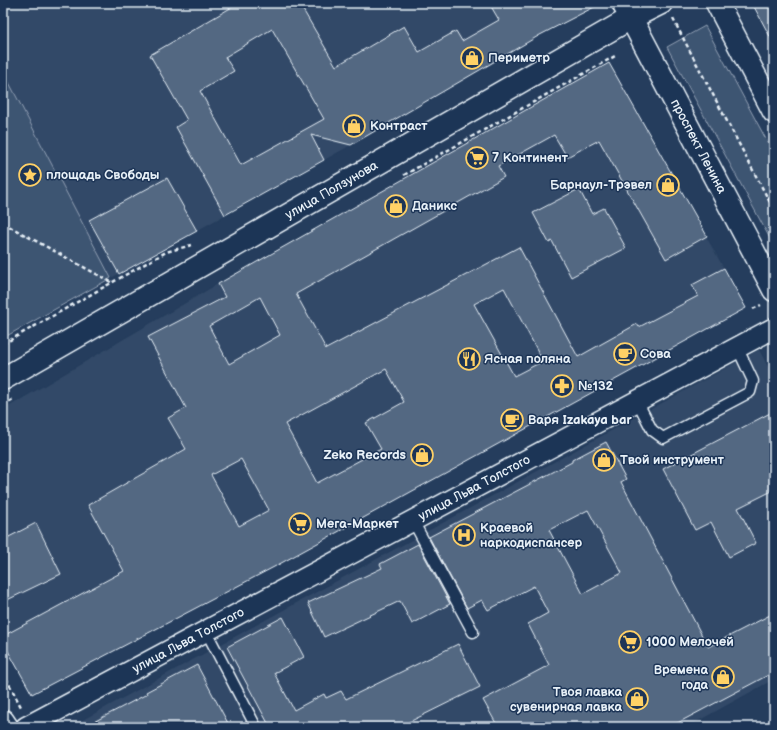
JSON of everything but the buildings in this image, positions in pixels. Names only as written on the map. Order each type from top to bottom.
[{"type":"street","points":[[717,3],[774,112]]},
{"type":"street","name":"улица Ползунова","points":[[3,379],[627,11],[666,10]]},
{"type":"street","name":"проспект Ленина","points":[[627,11],[774,290]]},
{"type":"street","name":"улица Льва Толстого","points":[[29,726],[774,328]]},
{"type":"street","points":[[3,720],[7,727]]},
{"type":"lane","points":[[637,401],[652,430],[663,438],[750,392],[753,381],[737,347]]},
{"type":"lane","points":[[412,521],[473,632]]},
{"type":"lane","points":[[206,631],[256,727]]},
{"type":"path","points":[[666,10],[774,210]]},
{"type":"path","points":[[3,223],[111,282]]},
{"type":"path","points":[[3,344],[166,252],[199,243]]},
{"type":"path","points":[[3,672],[29,726]]},
{"type":"shaded area","points":[[3,3],[581,3],[586,11],[540,35],[351,145],[111,278],[3,71]]},
{"type":"shaded area","points":[[705,26],[774,154],[774,246],[667,47]]},
{"type":"shaded area","points":[[609,63],[746,308],[274,567],[32,694],[3,642],[3,410],[218,284]]},
{"type":"shaded area","name":"площадь Свободы","points":[[3,71],[111,278],[3,338]]},
{"type":"shaded area","points":[[759,350],[774,378],[774,679],[687,727],[70,727]]},
{"type":"place","name":"Периметр","points":[[472,58]]},
{"type":"place","name":"Контраст","points":[[354,126]]},
{"type":"place","name":"7 Континент","points":[[477,158]]},
{"type":"place","name":"площадь Свободы","points":[[30,175]]},
{"type":"place","name":"Барнаул-Трэвел","points":[[668,185]]},
{"type":"place","name":"Даникс","points":[[396,206]]},
{"type":"place","name":"Сова","points":[[625,354]]},
{"type":"place","name":"Ясная поляна","points":[[469,359]]},
{"type":"place","name":"№132","points":[[562,386]]},
{"type":"place","name":"Варя Izakaya bar","points":[[512,420]]},
{"type":"place","name":"Zeko Records","points":[[422,455]]},
{"type":"place","name":"Твой инструмент","points":[[604,460]]},
{"type":"place","name":"Мега-Маркет","points":[[300,524]]},
{"type":"place","name":"Краевой наркодиспансер","points":[[464,535]]},
{"type":"place","name":"1000 Мелочей","points":[[630,642]]},
{"type":"place","name":"Времена года","points":[[723,677]]},
{"type":"place","name":"Твоя лавка сувенирная лавка","points":[[637,699]]}]
